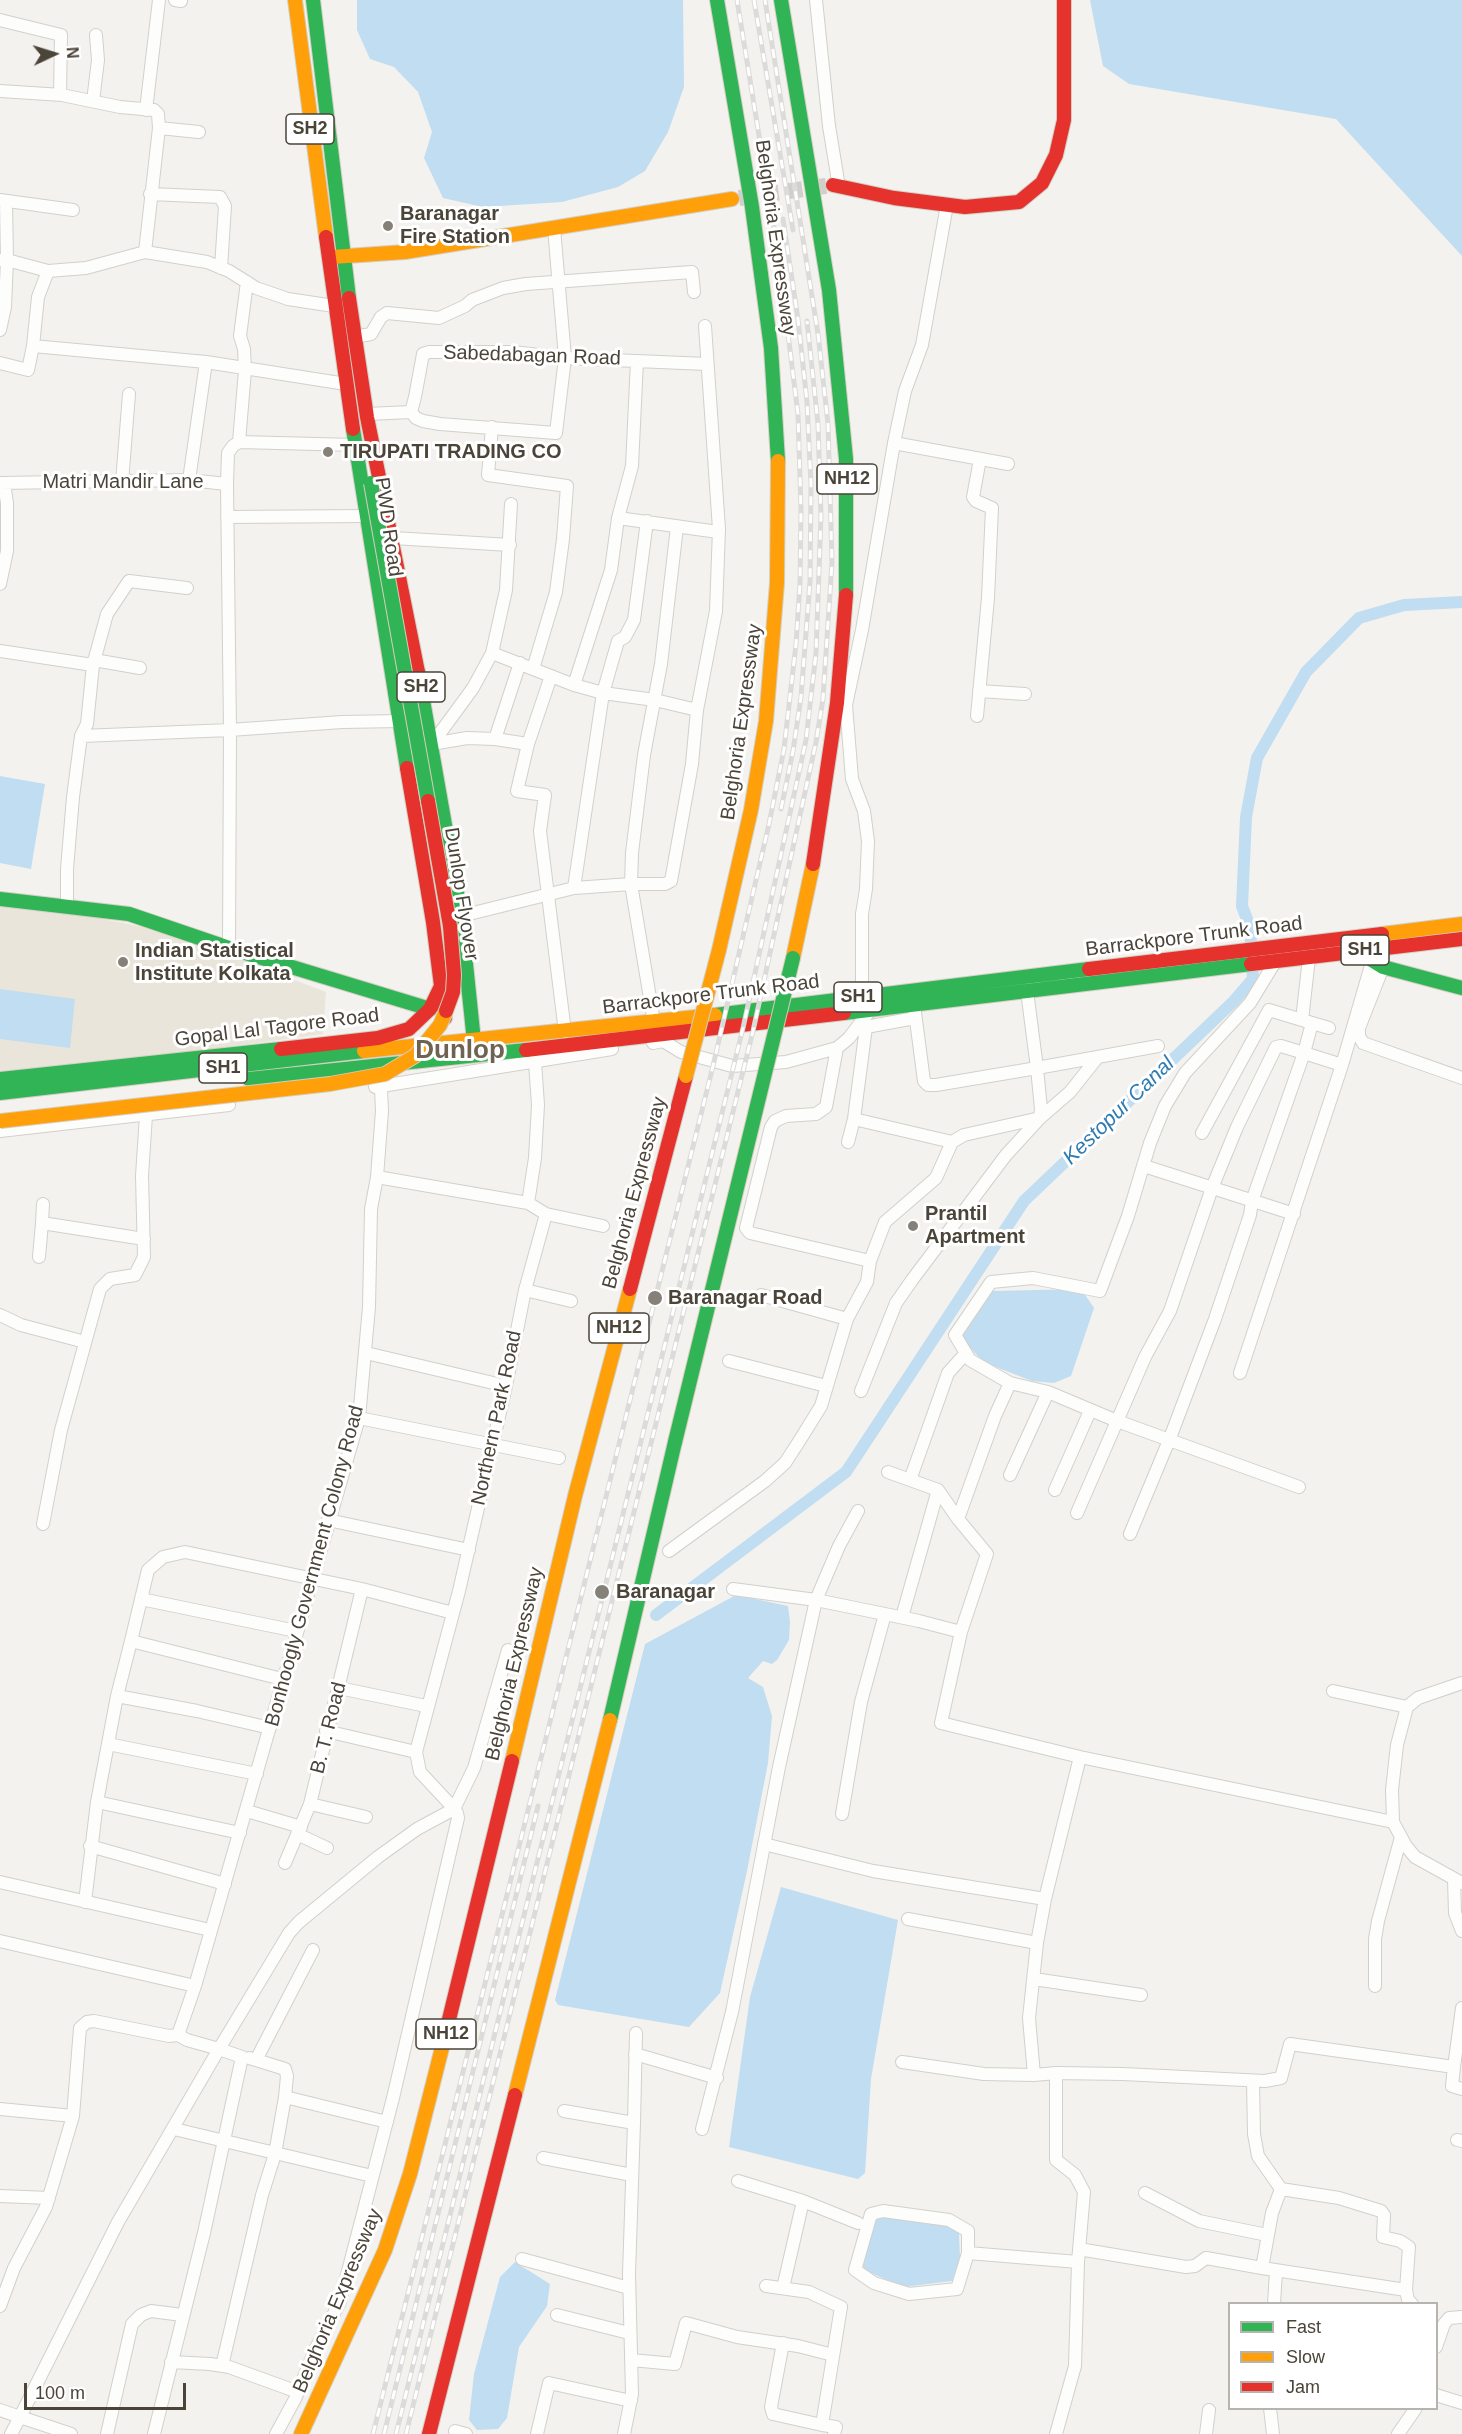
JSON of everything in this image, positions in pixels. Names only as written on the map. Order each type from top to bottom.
[{"type":"main road","name":"PWD Road","points":[[295,0],[334,306],[433,922],[449,1059]]},
{"type":"main road","name":"PWD Road","points":[[313,0],[354,337],[367,415],[432,744],[461,916],[476,1056]]},
{"type":"main road","name":"Belghoria Expressway","points":[[301,2434],[385,2250],[410,2174],[575,1496],[719,950],[751,810],[766,721],[776,606],[779,479],[771,348],[753,217],[717,0]]},
{"type":"main road","name":"NH12","points":[[429,2434],[630,1641],[675,1442],[793,958],[811,874],[837,703],[847,582],[847,470],[839,371],[829,290],[781,0]]},
{"type":"main road","points":[[836,186],[894,198],[964,207],[1019,202],[1042,183],[1056,155],[1064,120],[1064,0]]},
{"type":"main road","points":[[327,257],[405,252],[732,199]]},
{"type":"main road","name":"Dunlop Flyover","points":[[0,1121],[308,1087],[368,1078],[385,1074],[415,1056],[440,1025],[453,992],[450,926],[366,453],[367,415]]},
{"type":"main road","name":"Gopal Lal Tagore Road","points":[[0,899],[68,905],[129,914],[229,948],[430,1009],[409,1029],[378,1038],[0,1079]]},
{"type":"main road","name":"Barrackpore Trunk Road","points":[[0,1093],[446,1042],[654,1022],[1462,924]]},
{"type":"main road","points":[[1349,938],[1358,951],[1378,964],[1462,988]]},
{"type":"main road","name":"Barrackpore Trunk Road","points":[[0,1105],[449,1059],[871,1011],[915,1012],[1027,992],[1462,939]]},
{"type":"main road","points":[[430,1009],[441,986]]},
{"type":"street","points":[[147,110],[159,0]]},
{"type":"street","points":[[816,0],[836,186]]},
{"type":"street","points":[[0,20],[61,34],[60,95]]},
{"type":"street","points":[[93,101],[98,60],[96,35]]},
{"type":"street","points":[[0,91],[60,95],[156,111],[159,128],[145,252]]},
{"type":"street","points":[[159,128],[199,132]]},
{"type":"street","points":[[150,194],[220,197],[225,206],[221,268]]},
{"type":"street","points":[[1,325],[3,200],[72,210]]},
{"type":"street","points":[[870,1261],[750,1233],[746,1228],[771,1127],[786,1116],[816,1114],[826,1107],[837,1048],[871,1011],[866,996],[862,914],[866,889],[868,841],[864,811],[852,779],[846,705],[862,630],[894,443],[905,392],[922,345],[948,205]]},
{"type":"street","points":[[367,415],[411,412],[423,421],[556,433],[565,358],[554,228]]},
{"type":"street","points":[[3,260],[48,271],[86,268],[145,252],[207,262],[288,299],[334,306]]},
{"type":"street","points":[[0,363],[28,370],[38,297],[48,271]]},
{"type":"street","points":[[354,337],[371,334],[381,317],[387,313],[439,318],[465,306],[472,300],[503,288],[560,281],[692,272],[694,292]]},
{"type":"street","name":"Matri Mandir Lane","points":[[2,483],[189,480],[227,484],[228,453],[239,442],[245,370],[244,349],[240,336],[247,282]]},
{"type":"street","points":[[461,916],[574,888],[665,884],[671,881],[692,764],[697,710],[716,611],[718,496],[705,326]]},
{"type":"street","points":[[33,346],[206,362],[245,370],[346,384]]},
{"type":"street","name":"Sabedabagan Road","points":[[411,412],[416,397],[423,354],[429,352],[513,352],[565,358],[707,364]]},
{"type":"street","points":[[574,685],[611,570],[618,518],[632,466],[637,361]]},
{"type":"street","points":[[189,480],[206,362]]},
{"type":"street","points":[[122,482],[129,394]]},
{"type":"street","points":[[492,427],[488,475],[567,486],[556,592],[533,669]]},
{"type":"street","points":[[239,442],[356,445]]},
{"type":"street","points":[[894,443],[1008,464]]},
{"type":"street","points":[[978,716],[988,598],[992,508],[976,501],[973,497],[980,459]]},
{"type":"street","points":[[0,584],[6,551],[7,503],[2,483]]},
{"type":"street","points":[[227,484],[230,729],[229,948]]},
{"type":"street","points":[[432,744],[473,688],[492,652],[507,590],[511,504]]},
{"type":"street","points":[[227,517],[367,516]]},
{"type":"street","points":[[618,518],[718,532]]},
{"type":"street","points":[[574,888],[603,693],[618,641],[625,637],[634,620],[647,521]]},
{"type":"street","points":[[654,1022],[631,884],[632,853],[644,755],[661,664],[677,527]]},
{"type":"street","points":[[393,538],[510,545]]},
{"type":"street","points":[[68,905],[67,868],[81,736],[87,724],[94,663],[107,614],[129,580],[187,588]]},
{"type":"street","points":[[0,651],[141,668]]},
{"type":"street","points":[[492,652],[574,685],[603,693],[655,700],[697,710]]},
{"type":"street","points":[[495,739],[520,663]]},
{"type":"street","points":[[551,676],[528,744],[518,791],[545,795],[540,831],[565,1032]]},
{"type":"street","points":[[980,691],[1024,694]]},
{"type":"street","points":[[81,736],[342,722],[400,722]]},
{"type":"street","points":[[432,744],[467,738],[528,744]]},
{"type":"street","points":[[1130,1534],[1170,1438],[1215,1319],[1250,1215],[1252,1201],[1304,1053],[1309,958]]},
{"type":"street","points":[[1272,963],[1250,1003],[1185,1073],[1165,1106],[1100,1291],[1033,1278],[991,1282],[956,1335],[970,1360],[1010,1383],[1048,1392],[1090,1411],[1170,1438],[1299,1487]]},
{"type":"street","points":[[1240,1373],[1342,1065],[1378,964]]},
{"type":"street","points":[[1378,964],[1359,1028],[1359,1036],[1363,1043],[1462,1078]]},
{"type":"street","points":[[1027,992],[1037,1068],[1040,1118]]},
{"type":"street","points":[[1250,1003],[1329,1028]]},
{"type":"street","points":[[1202,1132],[1269,1010]]},
{"type":"street","points":[[848,1142],[854,1119],[866,1027],[915,1012],[924,1081],[928,1085],[1098,1058],[1158,1046]]},
{"type":"street","points":[[0,1131],[382,1086],[663,1041],[681,1052],[732,1066],[786,1062],[837,1048]]},
{"type":"street","points":[[1077,1513],[1145,1357],[1170,1311],[1212,1188],[1237,1127],[1276,1047],[1281,1046],[1342,1065]]},
{"type":"street","points":[[861,1391],[897,1303],[1006,1155],[1040,1118],[1070,1092],[1098,1058]]},
{"type":"street","points":[[528,1203],[535,1158],[538,1105],[535,1062]]},
{"type":"street","name":"Bonhoogly Government Colony Road","points":[[183,2037],[210,1930],[247,1811],[282,1678],[359,1419],[366,1353],[371,1209],[377,1177],[382,1086],[379,1066]]},
{"type":"street","points":[[43,1524],[61,1430],[100,1289],[110,1279],[135,1275],[144,1257],[142,1176],[146,1115]]},
{"type":"street","points":[[669,1551],[765,1481],[784,1462],[821,1406],[847,1319],[867,1282],[870,1261],[885,1222],[936,1178],[952,1142],[964,1135],[1040,1118]]},
{"type":"street","points":[[854,1119],[952,1142]]},
{"type":"street","points":[[1144,1166],[1294,1214]]},
{"type":"street","points":[[377,1177],[528,1203],[546,1214],[603,1226]]},
{"type":"street","points":[[39,1257],[43,1204]]},
{"type":"street","name":"Northern Park Road","points":[[416,1752],[426,1706],[453,1613],[506,1386],[525,1290],[546,1214]]},
{"type":"street","points":[[42,1222],[144,1239]]},
{"type":"street","points":[[525,1290],[571,1301]]},
{"type":"street","points":[[761,1295],[847,1319]]},
{"type":"street","points":[[0,1315],[21,1325],[85,1342]]},
{"type":"street","points":[[366,1353],[506,1386]]},
{"type":"street","points":[[910,1480],[948,1373],[966,1353]]},
{"type":"street","points":[[729,1361],[826,1386]]},
{"type":"street","points":[[957,1520],[995,1416],[1010,1383]]},
{"type":"street","points":[[1010,1475],[1048,1392]]},
{"type":"street","points":[[1055,1490],[1090,1411]]},
{"type":"street","points":[[359,1419],[559,1458]]},
{"type":"street","points":[[888,1472],[938,1490],[957,1520],[987,1554],[961,1632],[941,1723],[1080,1757],[1393,1822]]},
{"type":"street","points":[[902,1617],[938,1490]]},
{"type":"street","points":[[702,2129],[717,2078],[816,1600],[858,1511]]},
{"type":"street","points":[[328,1520],[468,1550]]},
{"type":"street","points":[[85,1902],[90,1846],[117,1696],[148,1570],[163,1557],[185,1552],[362,1589],[453,1613]]},
{"type":"street","name":"B. T. Road","points":[[285,1863],[310,1804],[362,1589]]},
{"type":"street","points":[[733,1589],[816,1600],[902,1617],[961,1632]]},
{"type":"street","points":[[141,1599],[296,1631]]},
{"type":"street","points":[[842,1814],[861,1702],[885,1614]]},
{"type":"street","points":[[131,1641],[282,1678]]},
{"type":"street","points":[[10,2434],[10,2414],[118,2222],[174,2129],[215,2048],[298,1922],[378,1857],[451,1805],[474,1768],[508,1650]]},
{"type":"street","points":[[1462,1683],[1418,1698],[1407,1707],[1396,1745],[1392,1790],[1393,1822],[1415,1857],[1458,1881],[1455,1913],[1462,1931]]},
{"type":"street","points":[[339,1689],[426,1706]]},
{"type":"street","points":[[1333,1691],[1407,1707]]},
{"type":"street","points":[[117,1696],[187,1708],[270,1728]]},
{"type":"street","points":[[276,2434],[340,2302],[387,2122],[458,1818],[451,1805],[420,1772],[416,1752],[326,1731]]},
{"type":"street","points":[[108,1744],[257,1774]]},
{"type":"street","points":[[1034,2075],[1029,2018],[1037,1943],[1045,1899],[1080,1757]]},
{"type":"street","points":[[97,1802],[240,1833]]},
{"type":"street","points":[[310,1804],[366,1817]]},
{"type":"street","points":[[247,1811],[299,1831],[327,1848]]},
{"type":"street","points":[[1375,1986],[1375,1939],[1401,1837]]},
{"type":"street","points":[[764,1844],[873,1871],[1045,1899]]},
{"type":"street","points":[[90,1846],[225,1884]]},
{"type":"street","points":[[0,1882],[210,1930]]},
{"type":"street","points":[[908,1919],[1037,1943]]},
{"type":"street","points":[[0,1941],[195,1986]]},
{"type":"street","points":[[256,2060],[313,1950]]},
{"type":"street","points":[[1034,1979],[1141,1995]]},
{"type":"street","points":[[1462,2008],[1452,2086],[1462,2089]]},
{"type":"street","points":[[0,2306],[14,2268],[49,2198],[73,2116],[83,2024],[94,2021],[183,2037],[285,2069],[285,2097],[275,2154],[262,2195],[222,2366]]},
{"type":"street","points":[[624,2434],[631,2402],[629,2288],[636,2033]]},
{"type":"street","points":[[902,2062],[984,2074],[1123,2074],[1252,2082],[1281,2078],[1290,2044],[1454,2067]]},
{"type":"street","points":[[635,2054],[717,2078]]},
{"type":"street","points":[[154,2434],[242,2057]]},
{"type":"street","points":[[1056,2073],[1056,2160],[1075,2175],[1084,2192],[1078,2262],[1075,2366],[1056,2434]]},
{"type":"street","points":[[1252,2082],[1254,2134],[1258,2156],[1281,2189],[1339,2198],[1381,2211],[1384,2215],[1383,2237],[1401,2241],[1409,2247],[1406,2290],[1410,2302]]},
{"type":"street","points":[[285,2097],[387,2122]]},
{"type":"street","points":[[0,2109],[73,2116]]},
{"type":"street","points":[[564,2111],[634,2123]]},
{"type":"street","points":[[174,2129],[372,2176]]},
{"type":"street","points":[[543,2158],[632,2175]]},
{"type":"street","points":[[738,2181],[803,2201],[858,2223]]},
{"type":"street","points":[[1262,2268],[1267,2235],[1281,2189]]},
{"type":"street","points":[[1145,2193],[1200,2221],[1267,2235]]},
{"type":"street","points":[[0,2196],[49,2198]]},
{"type":"street","points":[[783,2288],[803,2201]]},
{"type":"street","points":[[883,2211],[950,2220],[968,2231],[968,2253],[957,2289],[909,2294],[874,2283],[855,2270],[871,2214],[883,2211]]},
{"type":"street","points":[[1079,2248],[1186,2267],[1195,2266],[1206,2258],[1406,2290]]},
{"type":"street","points":[[968,2253],[1078,2262]]},
{"type":"street","points":[[522,2259],[629,2288]]},
{"type":"street","points":[[1274,2302],[1276,2271]]},
{"type":"street","points":[[766,2286],[809,2292],[841,2307],[822,2425]]},
{"type":"street","points":[[107,2434],[132,2324],[141,2315],[151,2311],[182,2315]]},
{"type":"street","points":[[557,2315],[629,2333]]},
{"type":"street","points":[[1438,2344],[1444,2324],[1443,2316],[1462,2317]]},
{"type":"street","points":[[631,2360],[675,2364],[686,2323],[737,2337],[783,2343],[833,2355]]},
{"type":"street","points":[[783,2343],[771,2407],[773,2414],[783,2418],[836,2427],[834,2434]]},
{"type":"street","points":[[171,2362],[222,2366],[298,2392]]},
{"type":"street","points":[[537,2434],[549,2382],[631,2402]]},
{"type":"street","points":[[1438,2395],[1462,2403]]},
{"type":"street","points":[[1206,2434],[1209,2410]]},
{"type":"street","points":[[1270,2410],[1273,2434]]},
{"type":"street","points":[[1398,2434],[1415,2410]]},
{"type":"street","points":[[10,2414],[71,2434]]},
{"type":"shaded area","name":"Indian Statistical Institute Kolkata","points":[[0,899],[164,931],[326,992],[323,1034],[0,1078]]},
{"type":"water","points":[[357,0],[683,0],[684,87],[668,132],[645,171],[618,187],[562,202],[483,207],[443,198],[424,158],[432,132],[418,92],[394,67],[370,59],[357,30]]},
{"type":"water","points":[[1090,0],[1462,0],[1462,256],[1336,119],[1129,84],[1103,66]]},
{"type":"water","points":[[0,776],[45,784],[31,869],[0,863]]},
{"type":"water","points":[[0,989],[75,999],[70,1048],[0,1039]]},
{"type":"water","points":[[1081,1289],[1094,1308],[1071,1376],[1054,1383],[1032,1381],[983,1362],[966,1343],[960,1331],[977,1302],[993,1291]]},
{"type":"water","points":[[736,1595],[788,1606],[790,1622],[789,1640],[777,1660],[772,1664],[763,1661],[748,1678],[763,1687],[772,1716],[768,1763],[720,1993],[689,2027],[558,2005],[555,2000],[645,1644]]},
{"type":"water","points":[[781,1887],[898,1920],[871,2079],[865,2173],[858,2179],[729,2147],[750,1997]]},
{"type":"water","points":[[883,2214],[947,2224],[959,2233],[960,2258],[952,2281],[904,2287],[864,2270],[862,2260],[873,2220]]},
{"type":"water","points":[[515,2262],[550,2284],[547,2306],[519,2347],[507,2418],[498,2429],[477,2430],[469,2420],[474,2374],[500,2277]]},
{"type":"waterway","name":"Kestopur Canal","points":[[656,1615],[846,1472],[1024,1201],[1234,1001],[1253,979],[1250,927],[1242,906],[1246,817],[1257,758],[1306,672],[1359,618],[1404,605],[1462,602]]},
{"type":"tunnel","points":[[739,198],[833,185]]},
{"type":"railway","points":[[373,2434],[713,1066],[784,749],[796,644],[800,583],[801,510],[798,414],[777,246],[737,0]]},
{"type":"railway","points":[[754,0],[793,230]]},
{"type":"railway","points":[[406,2434],[753,1031],[816,742],[823,699],[832,562],[828,424],[818,334],[765,0]]},
{"type":"railway","points":[[781,809],[801,697],[810,582],[811,485],[807,402],[798,319],[783,219]]},
{"type":"railway","points":[[396,2434],[743,1028],[806,740],[816,653],[821,516],[818,424],[807,321]]},
{"type":"railway","points":[[384,2434],[538,1806]]},
{"type":"traffic: fast","points":[[313,0],[349,298]]},
{"type":"traffic: fast","points":[[717,0],[752,207],[771,348],[778,461]]},
{"type":"traffic: fast","points":[[781,0],[829,290],[846,459],[846,595]]},
{"type":"traffic: fast","points":[[353,429],[407,768]]},
{"type":"traffic: fast","points":[[371,483],[428,801]]},
{"type":"traffic: fast","points":[[418,672],[461,916],[475,1051]]},
{"type":"traffic: fast","points":[[0,899],[129,914],[229,948],[430,1009]]},
{"type":"traffic: fast","points":[[1353,945],[1357,951],[1383,967],[1462,988]]},
{"type":"traffic: fast","points":[[675,1442],[793,958]]},
{"type":"traffic: fast","points":[[844,1013],[1251,964]]},
{"type":"traffic: fast","points":[[715,1015],[1089,969]]},
{"type":"traffic: fast","points":[[0,1079],[281,1049]]},
{"type":"traffic: fast","points":[[249,1079],[526,1050]]},
{"type":"traffic: fast","points":[[0,1093],[364,1051]]},
{"type":"traffic: fast","points":[[610,1720],[675,1442]]},
{"type":"traffic: slow","points":[[295,0],[326,237]]},
{"type":"traffic: slow","points":[[332,257],[405,252],[732,199]]},
{"type":"traffic: slow","points":[[719,950],[751,810],[766,721],[777,583],[778,461]]},
{"type":"traffic: slow","points":[[793,958],[813,864]]},
{"type":"traffic: slow","points":[[1382,934],[1462,924]]},
{"type":"traffic: slow","points":[[686,1076],[719,950]]},
{"type":"traffic: slow","points":[[0,1121],[330,1084],[385,1074],[415,1056],[440,1025],[446,1011]]},
{"type":"traffic: slow","points":[[364,1051],[715,1015]]},
{"type":"traffic: slow","points":[[512,1761],[575,1496],[630,1289]]},
{"type":"traffic: slow","points":[[515,2095],[610,1720]]},
{"type":"traffic: slow","points":[[301,2434],[385,2250],[410,2174],[444,2040]]},
{"type":"traffic: jam","points":[[833,185],[894,198],[965,207],[1019,202],[1042,183],[1056,155],[1064,120],[1064,0]]},
{"type":"traffic: jam","points":[[326,237],[353,429]]},
{"type":"traffic: jam","points":[[349,298],[367,417],[418,672]]},
{"type":"traffic: jam","points":[[813,864],[837,703],[846,595]]},
{"type":"traffic: jam","points":[[407,768],[433,922],[445,1018]]},
{"type":"traffic: jam","points":[[428,801],[450,926],[454,975],[453,992],[446,1011]]},
{"type":"traffic: jam","points":[[1089,969],[1382,934]]},
{"type":"traffic: jam","points":[[1251,964],[1462,939]]},
{"type":"traffic: jam","points":[[281,1049],[378,1038],[409,1029],[430,1009],[441,986]]},
{"type":"traffic: jam","points":[[526,1050],[844,1013]]},
{"type":"traffic: jam","points":[[630,1289],[686,1076]]},
{"type":"traffic: jam","points":[[444,2040],[512,1761]]},
{"type":"traffic: jam","points":[[429,2434],[515,2095]]},
{"type":"place","name":"Baranagar Fire Station","points":[[388,226]]},
{"type":"place","name":"TIRUPATI TRADING CO","points":[[328,452]]},
{"type":"place","name":"Indian Statistical Institute Kolkata","points":[[123,962]]},
{"type":"place","name":"Prantil Apartment","points":[[913,1226]]},
{"type":"place","name":"Baranagar Road","points":[[655,1298]]},
{"type":"place","name":"Baranagar","points":[[602,1592]]},
{"type":"district","name":"Dunlop","points":[[460,1051]]}]
